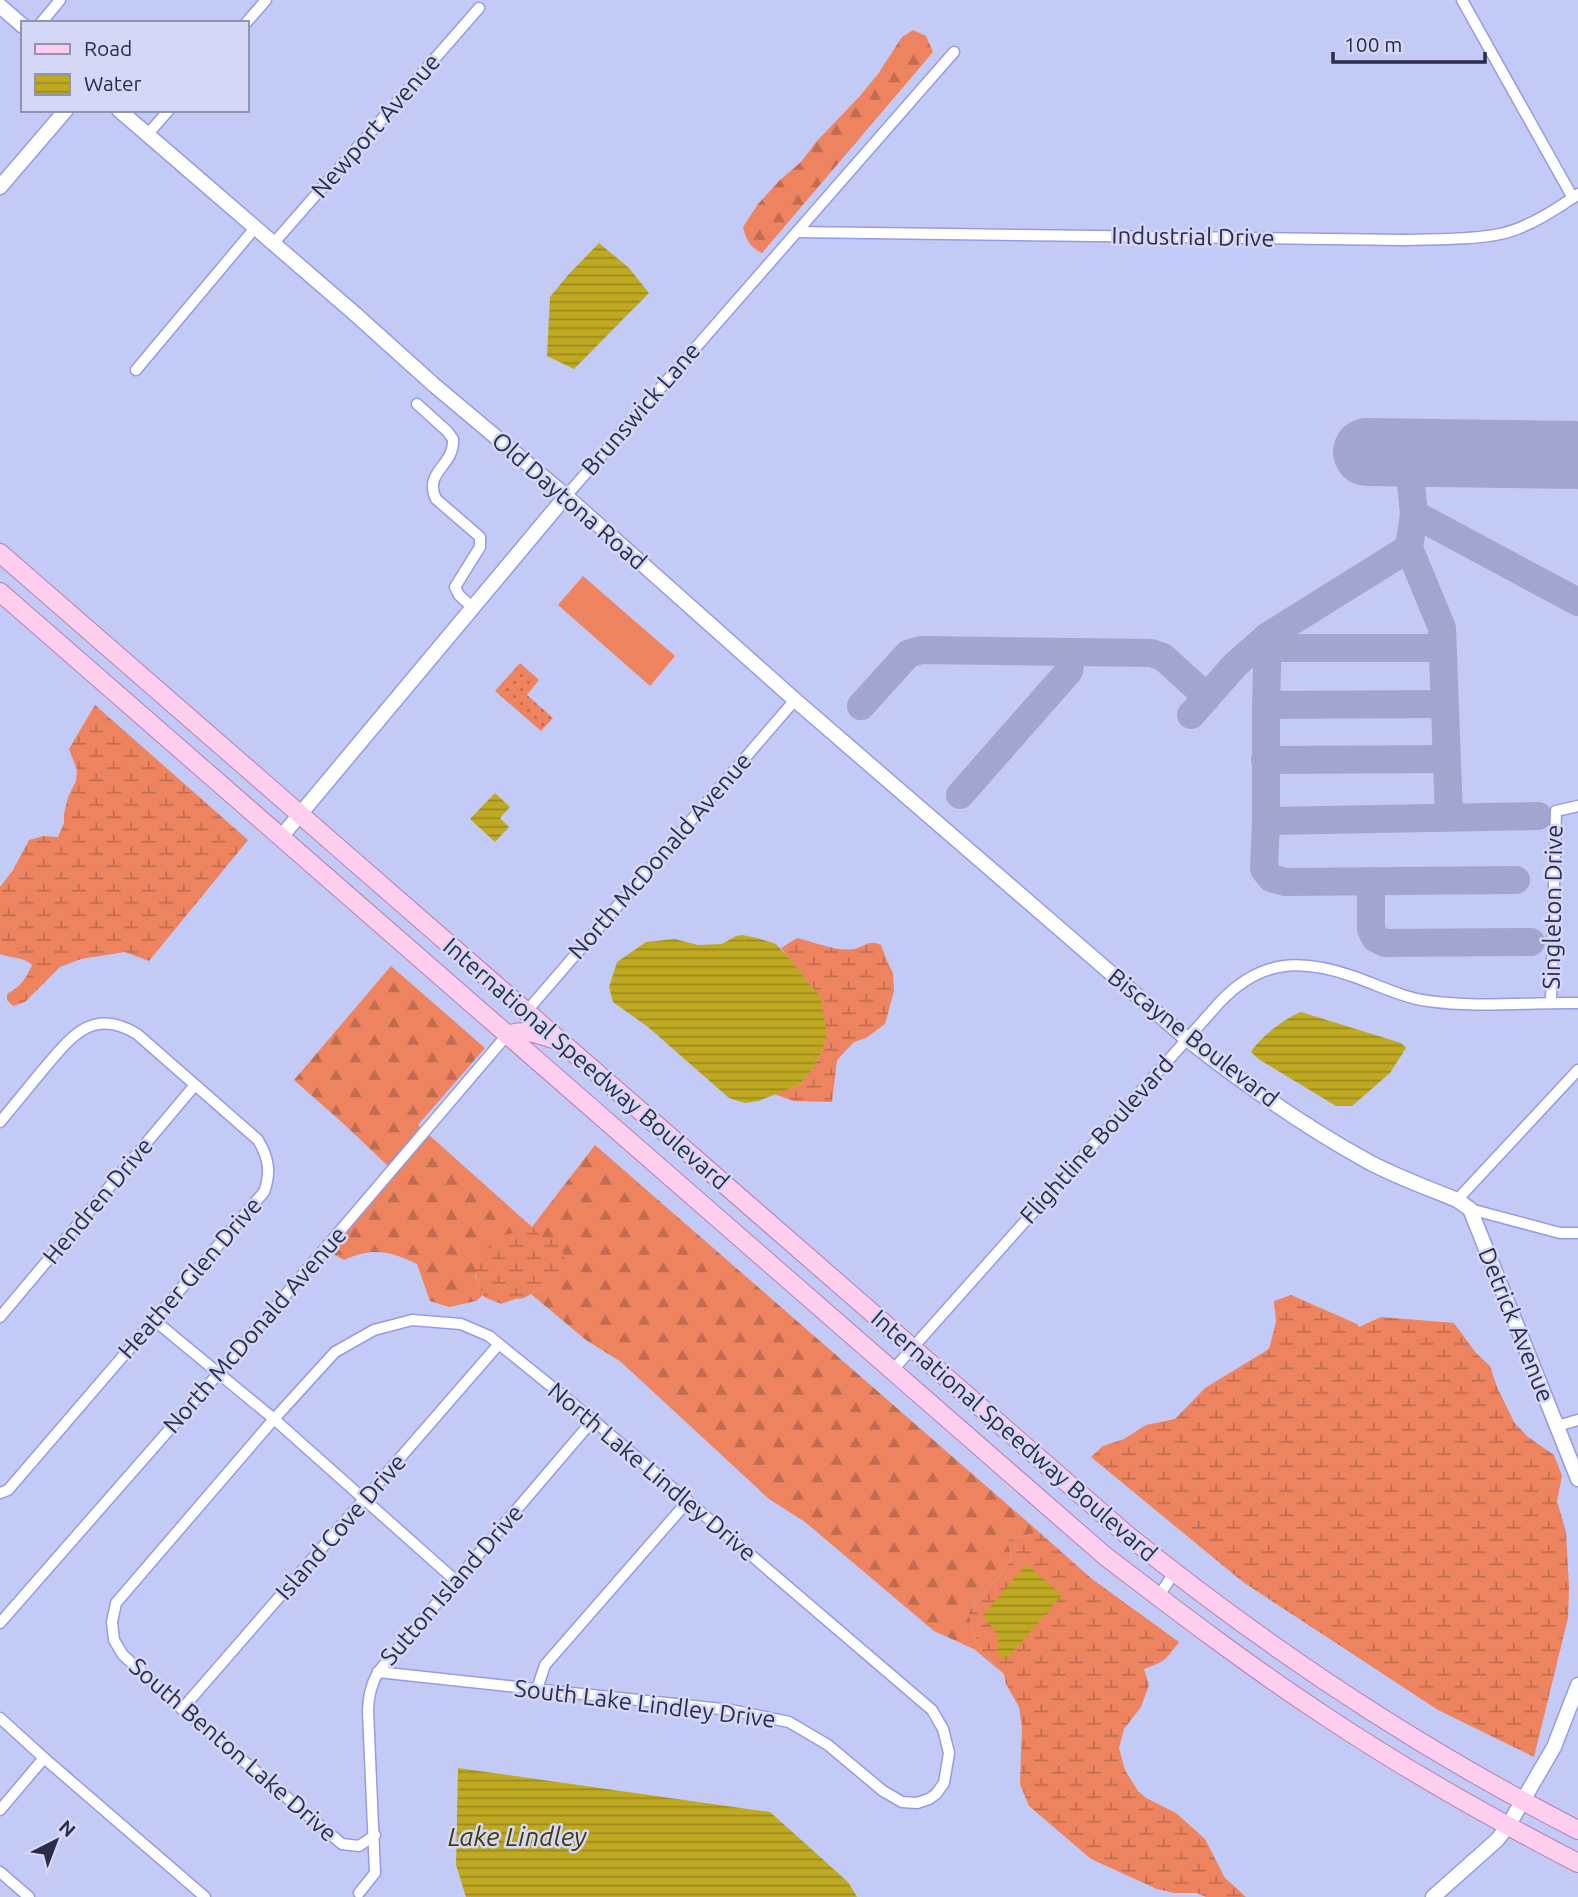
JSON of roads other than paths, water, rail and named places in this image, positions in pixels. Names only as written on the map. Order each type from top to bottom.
[{"type":"main road","name":"International Speedway Boulevard","points":[[0,553],[1078,1494],[1174,1573],[1342,1691],[1522,1802],[1578,1830]]},
{"type":"main road","name":"International Speedway Boulevard","points":[[0,592],[1077,1532],[1213,1638],[1325,1716],[1444,1790],[1578,1863]]},
{"type":"main road","points":[[474,1006],[502,1016],[526,1012]]},
{"type":"main road","points":[[508,1035],[520,1031],[533,1032],[559,1041]]},
{"type":"main road","points":[[1538,1842],[1559,1864],[1578,1874]]},
{"type":"street","points":[[43,21],[60,0]]},
{"type":"street","points":[[248,21],[266,0]]},
{"type":"street","points":[[1462,0],[1575,196]]},
{"type":"street","points":[[0,6],[21,24]]},
{"type":"street","name":"Newport Avenue","points":[[273,244],[479,8]]},
{"type":"street","name":"Brunswick Lane","points":[[281,837],[566,496],[954,52]]},
{"type":"street","points":[[0,187],[64,112]]},
{"type":"street","name":"Old Daytona Road","points":[[121,112],[566,496],[795,700],[1018,893]]},
{"type":"street","points":[[147,135],[167,112]]},
{"type":"street","name":"Industrial Drive","points":[[797,232],[1406,240],[1479,237],[1502,234],[1524,226],[1575,196]]},
{"type":"street","points":[[136,370],[255,228]]},
{"type":"street","points":[[417,404],[447,430],[453,439],[452,454],[432,479],[432,491],[436,499],[480,537],[480,547],[455,587],[459,595],[473,608]]},
{"type":"street","name":"North McDonald Avenue","points":[[526,1012],[795,700]]},
{"type":"street","name":"Singleton Drive","points":[[1551,1002],[1556,811],[1578,806]]},
{"type":"street","name":"Biscayne Boulevard","points":[[1018,893],[1187,1040],[1236,1077],[1349,1150],[1398,1176],[1457,1200],[1470,1209]]},
{"type":"street","name":"Flightline Boulevard","points":[[892,1371],[1233,988],[1254,975],[1278,966],[1297,965],[1326,968],[1396,994],[1429,1001],[1490,1004],[1578,1003]]},
{"type":"street","name":"Heather Glen Drive","points":[[0,1122],[67,1041],[82,1030],[98,1024],[112,1023],[137,1034],[258,1140],[264,1149],[269,1178],[264,1192],[8,1490],[0,1493]]},
{"type":"street","name":"North McDonald Avenue","points":[[0,1623],[218,1374],[508,1035]]},
{"type":"street","points":[[1457,1200],[1578,1070]]},
{"type":"street","name":"Hendren Drive","points":[[0,1317],[195,1085]]},
{"type":"street","points":[[1470,1209],[1560,1233],[1578,1233]]},
{"type":"street","name":"Detrick Avenue","points":[[1470,1209],[1578,1479]]},
{"type":"street","points":[[154,1320],[274,1419],[456,1581]]},
{"type":"street","name":"North Lake Lindley Drive","points":[[112,1622],[116,1603],[335,1352],[374,1330],[412,1320],[461,1324],[489,1336],[593,1420],[932,1710],[943,1729],[949,1753],[944,1783],[929,1799]]},
{"type":"street","name":"Island Cove Drive","points":[[182,1709],[499,1344]]},
{"type":"street","name":"Sutton Island Drive","points":[[359,1893],[375,1873],[368,1694],[378,1672],[593,1420]]},
{"type":"street","points":[[1557,1426],[1578,1420]]},
{"type":"street","points":[[537,1689],[545,1665],[688,1501]]},
{"type":"street","name":"International Speedway Boulevard","points":[[1158,1597],[1174,1573]]},
{"type":"street","name":"South Benton Lake Drive","points":[[112,1622],[114,1640],[123,1655],[182,1709],[342,1844],[359,1846],[375,1835]]},
{"type":"street","name":"South Lake Lindley Drive","points":[[378,1672],[731,1710],[789,1722],[828,1745],[883,1791],[902,1802],[918,1803],[929,1799]]},
{"type":"street","points":[[1433,1897],[1497,1840],[1508,1826],[1554,1747],[1578,1685]]},
{"type":"street","points":[[0,1718],[205,1897]]},
{"type":"street","points":[[0,1810],[44,1758]]},
{"type":"street","points":[[0,1872],[29,1897]]},
{"type":"water","points":[[599,243],[629,268],[649,293],[574,369],[547,356],[550,297]]},
{"type":"water","points":[[495,793],[510,807],[500,818],[509,827],[495,842],[470,819]]},
{"type":"water","points":[[742,935],[776,944],[790,959],[821,998],[827,1035],[812,1070],[799,1085],[758,1101],[745,1103],[729,1098],[648,1027],[613,1002],[609,987],[617,962],[646,942],[675,939],[698,945],[722,944]]},
{"type":"water","points":[[1301,1012],[1401,1043],[1406,1048],[1390,1073],[1352,1106],[1336,1106],[1251,1052],[1273,1029]]},
{"type":"water","points":[[1025,1566],[1062,1595],[1006,1660],[996,1652],[997,1636],[983,1615]]},
{"type":"water","name":"Lake Lindley","points":[[458,1768],[770,1812],[848,1882],[857,1897],[466,1897],[456,1865]]}]
